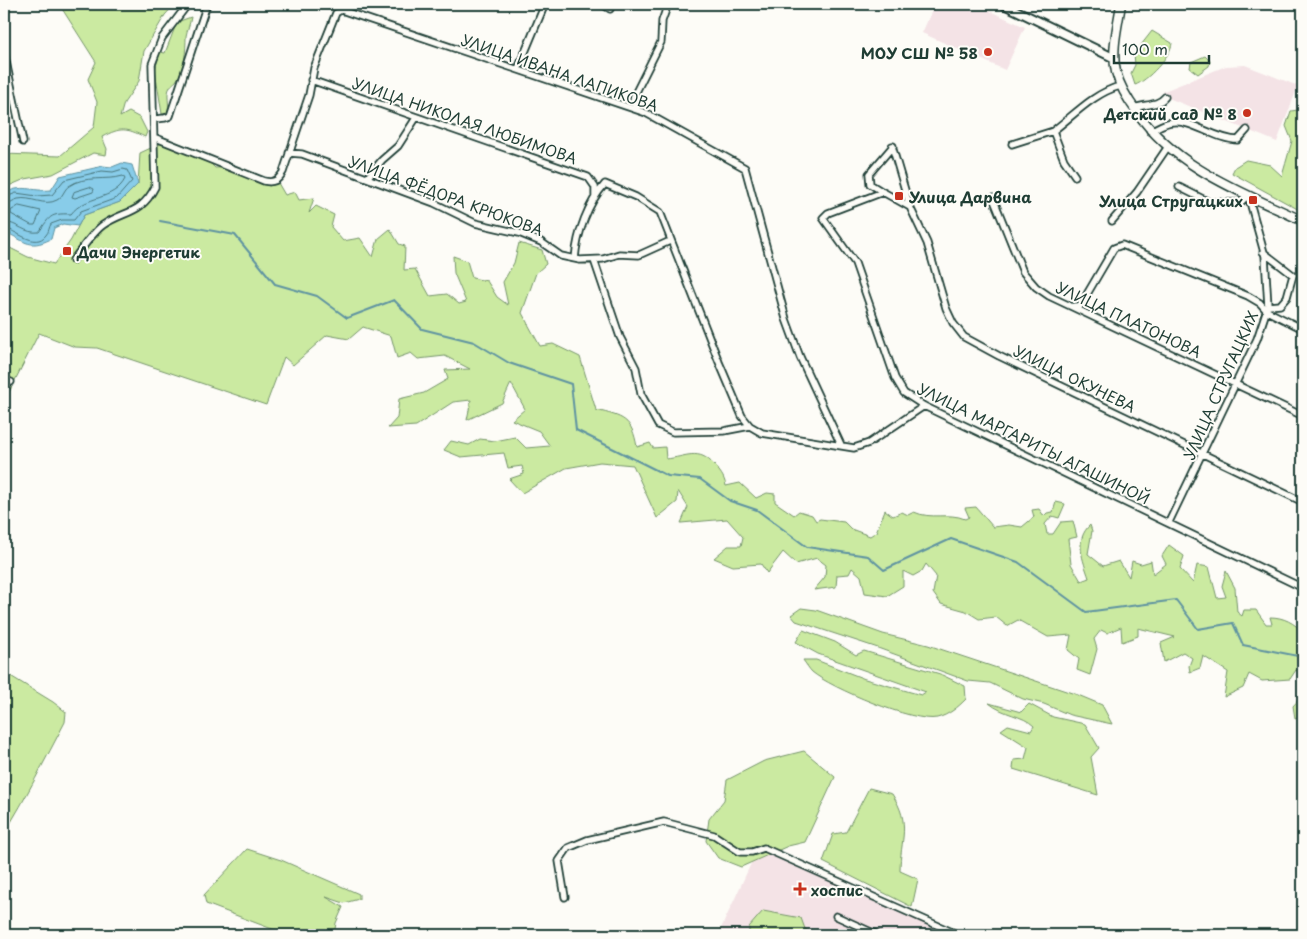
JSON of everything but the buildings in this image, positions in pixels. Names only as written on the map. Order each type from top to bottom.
[{"type":"main road","points":[[1121,4],[1114,58],[1120,86],[1150,131],[1167,148],[1196,169],[1303,221]]},
{"type":"street","points":[[73,260],[103,226],[137,210],[150,196],[156,178],[156,138],[151,77],[155,55],[162,38],[188,4]]},
{"type":"street","points":[[154,119],[170,116],[206,4]]},
{"type":"street","points":[[518,69],[546,4]]},
{"type":"street","points":[[602,4],[610,8]]},
{"type":"street","points":[[619,104],[629,103],[634,96],[661,42],[662,21],[668,4]]},
{"type":"street","points":[[1003,4],[1114,58]]},
{"type":"street","name":"УЛИЦА ИВАНА ЛАПИКОВА","points":[[311,80],[336,13],[341,10],[639,111],[686,134],[745,168],[786,319],[800,357],[841,445]]},
{"type":"street","points":[[4,52],[23,142]]},
{"type":"street","points":[[156,138],[271,183],[280,178],[290,153],[309,95],[311,80]]},
{"type":"street","name":"УЛИЦА НИКОЛАЯ ЛЮБИМОВА","points":[[311,80],[588,177],[594,187],[595,198]]},
{"type":"street","points":[[1012,144],[1053,131],[1095,98],[1108,90],[1120,86]]},
{"type":"street","points":[[634,96],[633,100],[639,111]]},
{"type":"street","points":[[1134,108],[1146,104],[1156,104],[1165,97]]},
{"type":"street","points":[[367,178],[398,146],[416,118]]},
{"type":"street","points":[[1150,131],[1170,122],[1179,122],[1219,136],[1238,140],[1247,130]]},
{"type":"street","points":[[1053,131],[1064,160],[1075,176]]},
{"type":"street","name":"УЛИЦА ОКУНЕВА","points":[[884,192],[870,184],[869,174],[893,146],[910,207],[927,243],[946,308],[964,337],[999,356],[1303,502]]},
{"type":"street","points":[[1112,221],[1137,192],[1167,148]]},
{"type":"street","name":"УЛИЦА ФЁДОРА КРЮКОВА","points":[[290,153],[302,154],[434,203],[475,223],[519,233],[541,242],[561,256],[594,260],[619,254],[644,254],[660,244],[670,241]]},
{"type":"street","points":[[576,259],[580,231],[595,198],[605,184],[636,197],[660,212],[670,241],[742,416],[750,426],[762,433],[854,448],[869,443],[924,406]]},
{"type":"street","points":[[1179,188],[1209,202],[1240,203],[1248,194]]},
{"type":"street","points":[[884,192],[910,207]]},
{"type":"street","name":"УЛИЦА МАРГАРИТЫ АГАШИНОЙ","points":[[884,192],[828,212],[823,218],[855,263],[873,320],[899,387],[904,393],[924,406],[1303,588]]},
{"type":"street","name":"УЛИЦА СТРУГАЦКИХ","points":[[1169,522],[1258,339],[1268,308],[1263,252],[1248,194]]},
{"type":"street","name":"УЛИЦА ПЛАТОНОВА","points":[[993,198],[1023,272],[1036,287],[1303,416]]},
{"type":"street","points":[[1068,304],[1078,306],[1082,303],[1096,282],[1114,248],[1122,245],[1248,296],[1303,329]]},
{"type":"street","points":[[1263,252],[1293,275],[1286,297],[1280,305],[1268,308]]},
{"type":"street","points":[[594,260],[620,337],[636,368],[641,394],[658,425],[673,432],[724,431],[750,426]]},
{"type":"street","points":[[1082,303],[1082,308],[1098,317]]},
{"type":"street","points":[[4,380],[11,382]]},
{"type":"street","points":[[565,897],[559,861],[568,848],[587,840],[664,822],[714,835],[740,852],[752,852],[764,848],[787,856],[814,872],[959,935]]},
{"type":"street","points":[[836,916],[878,935]]},
{"type":"shaded area","name":"МОУ СШ № 58","points":[[935,4],[974,4],[1025,27],[1005,70],[922,33]]},
{"type":"shaded area","name":"Детский сад № 8","points":[[1245,65],[1298,86],[1277,142],[1161,95],[1164,91],[1226,66]]},
{"type":"shaded area","name":"хоспис","points":[[760,844],[939,923],[934,935],[718,935]]},
{"type":"green space","points":[[59,4],[175,4],[165,15],[144,51],[139,81],[124,103],[120,117],[129,112],[140,118],[147,132],[145,137],[128,130],[119,130],[102,137],[107,149],[106,155],[93,153],[53,174],[25,179],[4,188],[4,154],[60,156],[94,127],[97,102],[88,79],[96,62]]},
{"type":"green space","points":[[191,17],[186,36],[183,65],[176,81],[170,86],[167,113],[162,114],[155,70],[160,52],[165,53],[177,22]]},
{"type":"green space","points":[[1152,31],[1172,43],[1171,48],[1158,67],[1146,79],[1135,85],[1131,73],[1135,65],[1134,54]]},
{"type":"green space","points":[[1205,56],[1210,61],[1209,66],[1198,74],[1190,68],[1191,62]]},
{"type":"green space","points":[[1303,105],[1303,170],[1299,184],[1303,187],[1303,212],[1232,173],[1235,167],[1246,160],[1270,165],[1282,176],[1292,141],[1286,126],[1291,111],[1298,110]]},
{"type":"green space","points":[[168,140],[206,159],[215,168],[237,167],[244,175],[269,186],[278,183],[285,195],[295,192],[299,200],[314,198],[309,213],[316,206],[334,215],[331,227],[343,241],[360,238],[373,257],[378,239],[390,229],[399,244],[405,246],[404,270],[415,269],[430,296],[447,294],[459,304],[466,302],[454,273],[453,256],[467,261],[472,278],[487,281],[497,297],[508,305],[503,282],[514,263],[519,243],[542,250],[546,264],[536,273],[522,313],[540,346],[553,344],[580,357],[596,410],[625,420],[632,430],[637,447],[650,443],[653,448],[665,447],[666,459],[692,454],[703,456],[720,472],[726,486],[740,483],[756,498],[767,493],[775,494],[775,502],[794,515],[799,511],[812,515],[816,521],[820,519],[844,522],[851,529],[870,536],[876,532],[885,510],[893,516],[902,512],[908,515],[914,512],[965,519],[969,517],[965,508],[976,507],[993,527],[1009,525],[1022,527],[1034,517],[1032,510],[1039,509],[1044,516],[1047,513],[1053,512],[1056,502],[1065,504],[1059,518],[1052,516],[1045,524],[1047,534],[1053,534],[1061,522],[1073,521],[1077,537],[1068,539],[1071,564],[1081,581],[1089,578],[1082,557],[1081,544],[1082,537],[1090,525],[1092,531],[1088,554],[1103,566],[1119,561],[1129,577],[1132,561],[1141,564],[1151,561],[1153,574],[1166,564],[1162,556],[1169,545],[1184,556],[1180,569],[1193,583],[1197,565],[1209,567],[1217,598],[1226,597],[1222,586],[1226,571],[1235,588],[1237,612],[1242,616],[1244,610],[1256,610],[1266,624],[1272,624],[1270,617],[1280,618],[1292,623],[1303,632],[1303,675],[1296,670],[1290,679],[1262,681],[1249,674],[1243,688],[1224,697],[1228,672],[1203,656],[1200,668],[1190,672],[1189,666],[1192,658],[1183,652],[1164,662],[1161,643],[1175,637],[1138,628],[1138,636],[1122,642],[1121,627],[1107,633],[1101,630],[1094,639],[1097,649],[1090,675],[1077,670],[1079,659],[1068,650],[1071,635],[1048,637],[1018,620],[1007,626],[996,617],[979,619],[966,611],[941,604],[933,593],[936,576],[926,564],[922,571],[913,576],[903,571],[903,586],[887,596],[865,593],[861,576],[852,568],[849,574],[837,575],[836,587],[814,590],[825,577],[826,565],[817,558],[796,564],[783,552],[767,573],[761,564],[733,566],[714,558],[728,546],[741,546],[743,537],[727,519],[681,523],[688,507],[678,491],[677,502],[657,518],[633,465],[600,462],[566,468],[522,493],[509,479],[524,474],[522,466],[508,468],[504,453],[461,457],[444,450],[451,441],[469,445],[480,439],[495,441],[515,437],[526,448],[550,446],[539,431],[512,420],[525,409],[511,383],[502,403],[467,420],[471,400],[453,402],[416,426],[388,428],[397,418],[399,399],[424,393],[448,379],[445,370],[470,369],[445,356],[418,359],[411,353],[397,358],[391,336],[363,327],[349,339],[327,335],[293,365],[284,357],[266,405],[97,348],[75,347],[39,333],[4,402],[4,245],[28,257],[54,264],[71,240],[84,215],[120,202],[138,184],[140,153]]},
{"type":"green space","points":[[801,608],[816,610],[883,634],[928,645],[1078,695],[1102,705],[1112,724],[1070,715],[1044,704],[1023,699],[990,683],[968,681],[796,621],[791,615]]},
{"type":"green space","points":[[803,630],[835,642],[856,655],[864,651],[940,674],[965,686],[966,699],[945,715],[937,718],[926,718],[892,710],[854,695],[822,679],[812,672],[803,660],[816,660],[865,679],[921,695],[926,692],[818,654],[796,642]]},
{"type":"green space","points":[[4,672],[66,712],[65,722],[4,834]]},
{"type":"green space","points":[[1303,695],[1303,715],[1295,718],[1293,706]]},
{"type":"green space","points":[[989,703],[1021,712],[1029,704],[1053,717],[1085,724],[1099,748],[1091,757],[1098,795],[1013,769],[1014,760],[1025,759],[1028,747],[1001,730],[1008,725],[1031,731],[1034,726],[1024,719],[1000,710]]},
{"type":"green space","points":[[804,751],[835,777],[805,842],[788,846],[741,867],[718,858],[706,841],[709,819],[724,800],[727,780],[764,761]]},
{"type":"green space","points":[[869,788],[892,794],[902,814],[904,832],[900,871],[918,879],[912,907],[823,862],[833,834],[846,832]]},
{"type":"green space","points":[[247,849],[281,860],[359,894],[359,899],[344,903],[326,897],[343,907],[336,923],[334,935],[288,935],[206,904],[204,895]]},
{"type":"green space","points":[[763,911],[801,918],[805,929],[817,935],[749,935],[749,927]]},
{"type":"water","points":[[122,163],[132,165],[138,184],[120,202],[84,215],[78,226],[63,224],[54,228],[51,239],[36,244],[26,243],[4,232],[4,194],[21,188],[51,190],[60,176],[103,166],[112,167]]},
{"type":"waterway","points":[[160,221],[235,235],[275,284],[317,296],[347,318],[394,300],[422,329],[474,342],[509,363],[571,384],[576,430],[668,476],[700,479],[730,501],[757,510],[807,547],[868,556],[884,570],[951,539],[1018,562],[1086,612],[1176,600],[1198,629],[1233,623],[1243,645],[1303,657]]},
{"type":"place","name":"МОУ СШ № 58","points":[[988,52]]},
{"type":"place","name":"Детский сад № 8","points":[[1247,113]]},
{"type":"place","name":"Улица Дарвина","points":[[899,196]]},
{"type":"place","name":"Улица Стругацких","points":[[1253,200]]},
{"type":"place","name":"Дачи Энергетик","points":[[67,251]]},
{"type":"place","name":"хоспис","points":[[800,889]]}]
